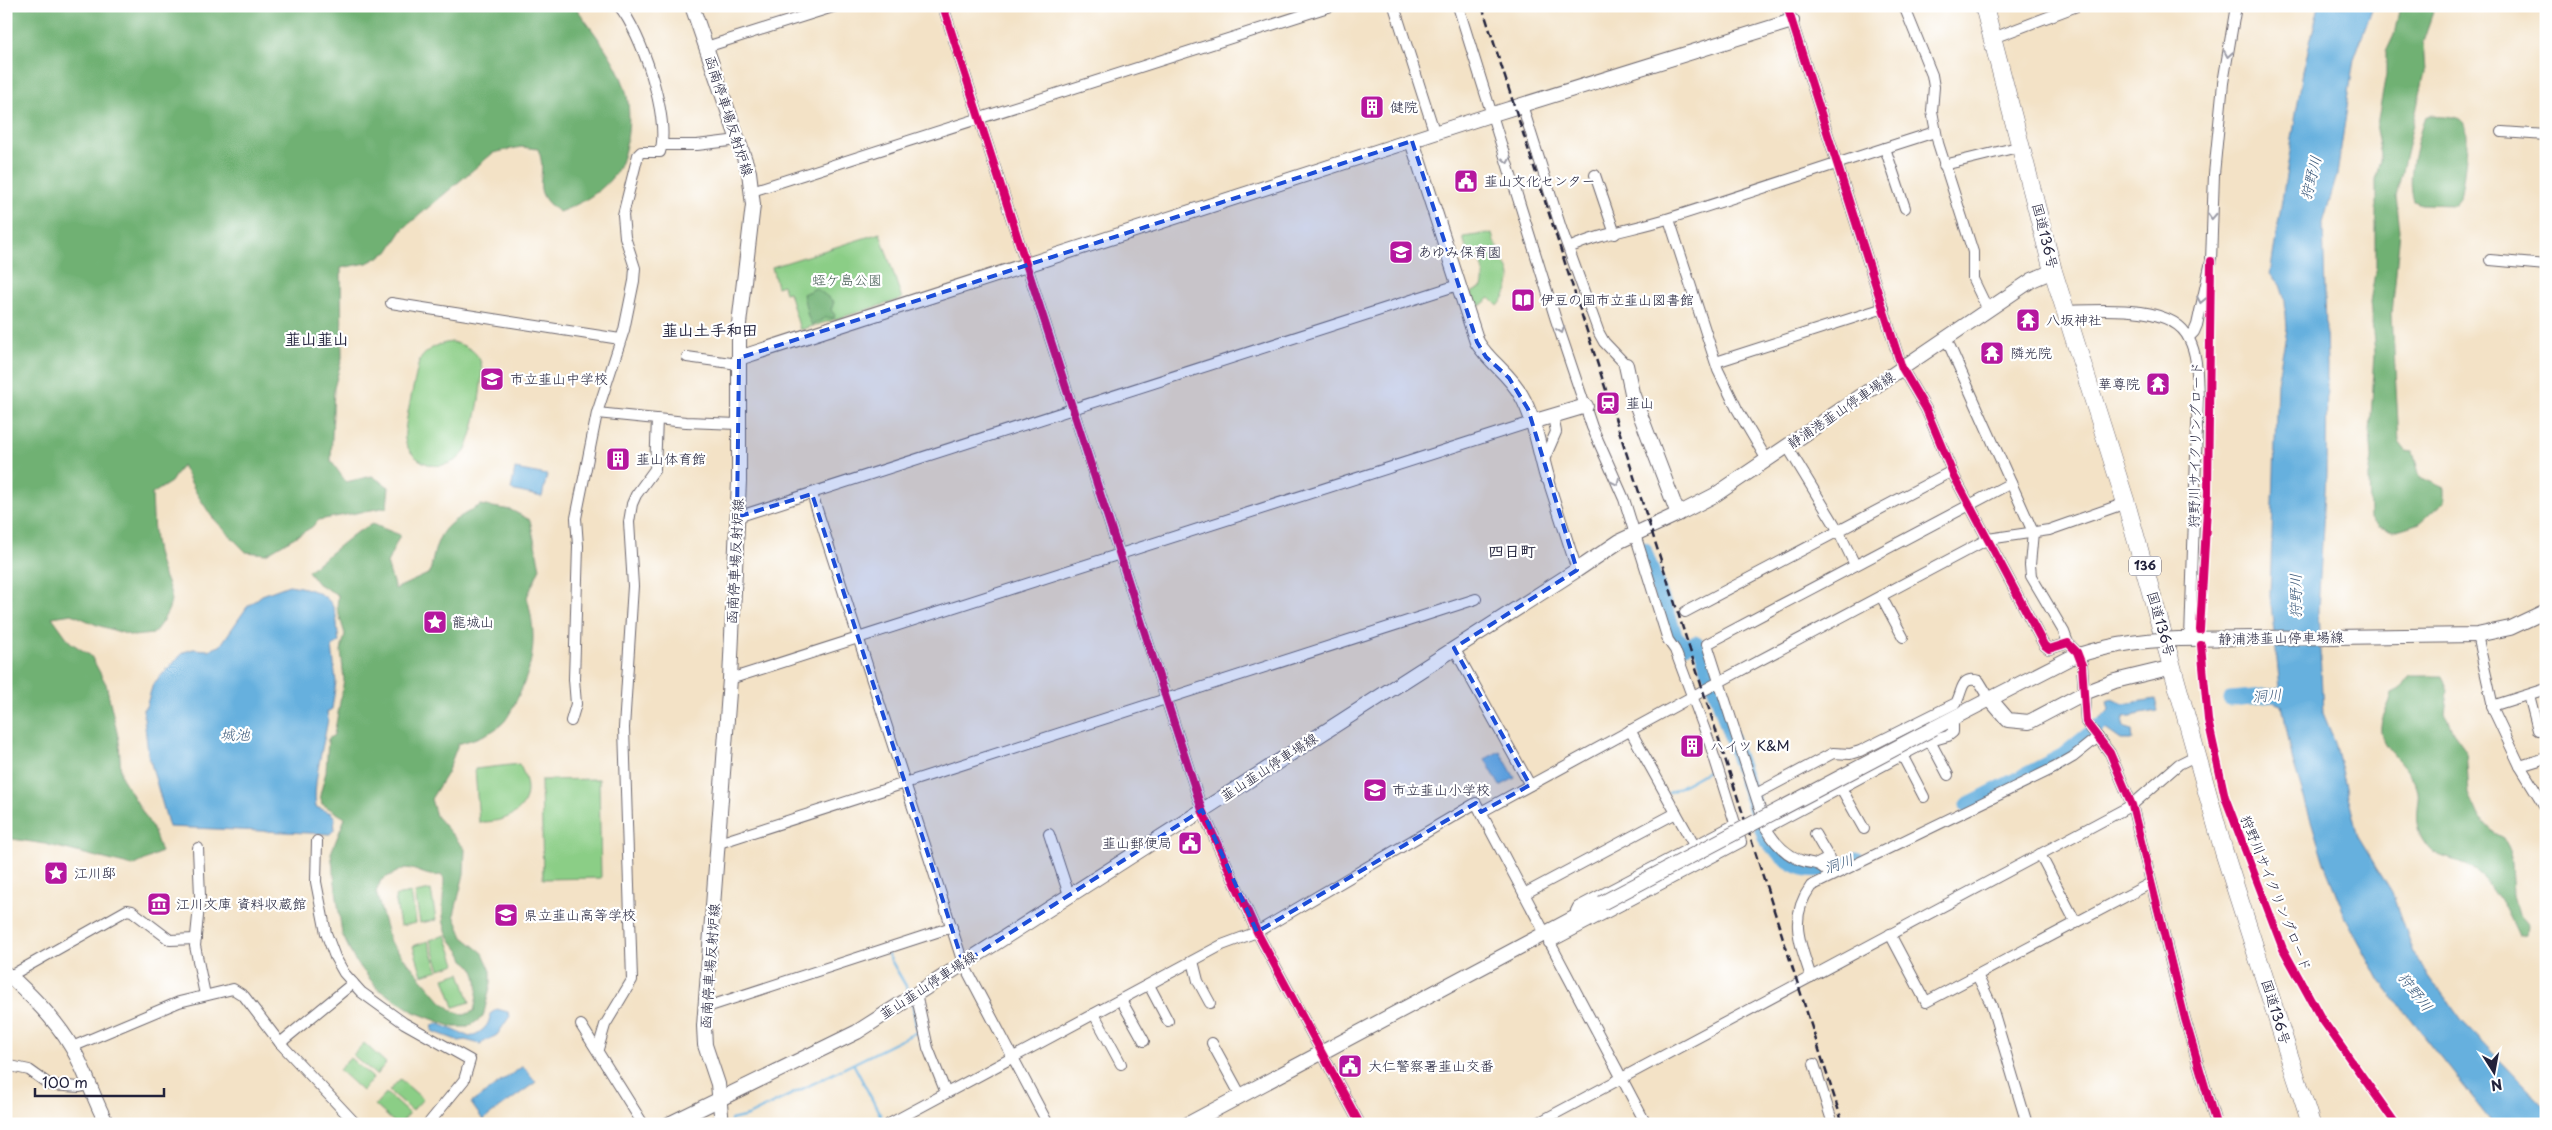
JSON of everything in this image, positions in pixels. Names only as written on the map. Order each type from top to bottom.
[{"type":"highway","name":"国道136号","points":[[1984,6],[2053,271],[2126,504],[2224,852],[2311,1124]]},
{"type":"main road","name":"函南停車場反射炉線","points":[[692,6],[738,140],[752,191],[753,205],[739,324],[737,517],[730,679],[704,1038],[715,1071],[722,1124]]},
{"type":"main road","points":[[738,361],[1493,114],[1792,21]]},
{"type":"main road","points":[[1412,141],[1477,342],[1486,357],[1508,378],[1521,394],[1532,422],[1547,477]]},
{"type":"main road","name":"静浦港韮山停車場線","points":[[1678,514],[1715,495],[2032,280],[2053,271]]},
{"type":"main road","points":[[1626,365],[1632,393],[1678,514]]},
{"type":"main road","points":[[1532,422],[1586,406]]},
{"type":"main road","name":"韮山韮山停車場線","points":[[675,1123],[856,1032],[1577,570],[1610,546],[1678,514]]},
{"type":"main road","name":"静浦港韮山停車場線","points":[[1188,1124],[1547,938],[1576,916],[1932,734],[1953,718],[2070,658],[2130,642],[2185,639],[2471,635],[2510,628],[2546,612]]},
{"type":"main road","points":[[1990,699],[2008,720],[2025,723],[2033,721],[2084,693],[2115,681],[2173,667]]},
{"type":"main road","points":[[8,974],[41,1006],[72,1047],[106,1122]]},
{"type":"street","points":[[571,721],[576,704],[574,679],[578,546],[576,518],[597,413],[624,330],[634,280],[635,268],[625,236],[623,215],[638,155],[641,152],[660,152],[662,145],[661,115],[649,73],[632,25],[619,6]]},
{"type":"street","points":[[706,47],[836,6]]},
{"type":"street","points":[[943,6],[1202,810],[1257,932],[1360,1124]]},
{"type":"street","points":[[752,191],[980,120],[1331,6]]},
{"type":"street","points":[[1394,6],[1435,134]]},
{"type":"street","points":[[1458,6],[1507,159],[1506,163],[1586,406],[1605,459],[1624,499],[1668,640],[1675,650],[1692,697],[1741,842],[1547,938]]},
{"type":"street","points":[[1787,6],[1902,368],[1926,409],[1952,471],[1969,504],[2046,647],[2052,648],[2068,643]]},
{"type":"street","points":[[1904,6],[1932,76],[1934,87],[1932,111],[1935,132],[1973,252],[1973,279],[1988,310]]},
{"type":"street","points":[[1993,38],[2077,6]]},
{"type":"street","points":[[2189,337],[2197,325],[2210,261],[2214,174],[2236,6]]},
{"type":"street","points":[[1522,105],[1599,333],[1604,342],[1626,365]]},
{"type":"street","points":[[1569,248],[1594,237],[1615,234],[1669,219],[1837,162],[1935,132]]},
{"type":"street","points":[[2502,132],[2546,135]]},
{"type":"street","points":[[662,145],[691,145],[738,140]]},
{"type":"street","points":[[1944,165],[2022,146]]},
{"type":"street","points":[[1885,148],[1905,208]]},
{"type":"street","points":[[1595,175],[1615,234]]},
{"type":"street","points":[[1669,219],[1716,362],[1738,410],[1767,460]]},
{"type":"street","points":[[2490,260],[2546,264]]},
{"type":"street","points":[[737,517],[1458,285]]},
{"type":"street","points":[[391,303],[620,339]]},
{"type":"street","points":[[1716,362],[1884,308]]},
{"type":"street","points":[[2066,311],[2153,314],[2169,319],[2189,337],[2195,360],[2198,413],[2185,639]]},
{"type":"street","points":[[1946,338],[2033,532],[2030,571],[2064,632],[2068,643],[2076,650],[2081,660],[2088,726],[2117,766],[2132,805],[2185,1019],[2216,1124]]},
{"type":"street","points":[[687,357],[738,361]]},
{"type":"street","points":[[597,413],[658,420],[738,424]]},
{"type":"street","points":[[1543,462],[1556,432],[1553,416]]},
{"type":"street","points":[[598,1050],[605,1025],[632,980],[624,728],[633,586],[629,522],[632,504],[636,495],[655,469],[658,420]]},
{"type":"street","points":[[730,679],[1532,422]]},
{"type":"street","points":[[1787,446],[1838,530],[1855,565]]},
{"type":"street","points":[[1686,612],[1952,471]]},
{"type":"street","points":[[1547,477],[1577,570]]},
{"type":"street","points":[[1830,875],[1821,865],[1791,855],[1777,844],[1766,828],[1756,794],[1715,684],[1707,644],[2011,483]]},
{"type":"street","points":[[812,494],[963,963],[1048,1124]]},
{"type":"street","points":[[1482,812],[1715,684],[1988,539],[2033,532],[2067,524],[2126,504]]},
{"type":"street","points":[[1881,596],[1903,638]]},
{"type":"street","points":[[719,842],[1476,599]]},
{"type":"street","points":[[2471,635],[2492,706],[2520,766],[2546,808]]},
{"type":"street","points":[[1454,648],[1530,785]]},
{"type":"street","points":[[1756,794],[1833,754],[1854,753],[1918,724],[1956,703],[1961,685],[1967,681],[1979,681],[1990,699]]},
{"type":"street","points":[[2492,706],[2546,689]]},
{"type":"street","points":[[2529,695],[2538,730]]},
{"type":"street","points":[[1630,730],[1695,846]]},
{"type":"street","points":[[1766,828],[1902,755],[1932,734],[1948,775]]},
{"type":"street","points":[[1811,977],[1800,944],[1797,917],[1801,901],[1811,886],[1830,875],[1845,870],[2054,768],[2073,757],[2097,736]]},
{"type":"street","points":[[1902,755],[1924,797]]},
{"type":"street","points":[[1536,1124],[2132,805],[2180,764],[2197,755]]},
{"type":"street","points":[[2520,766],[2546,758]]},
{"type":"street","points":[[1842,788],[1864,829]]},
{"type":"street","points":[[890,1124],[1222,945],[1257,932],[1476,803],[1646,1124]]},
{"type":"street","points":[[1524,894],[1676,813]]},
{"type":"street","points":[[1576,916],[1578,907],[1736,824]]},
{"type":"street","points":[[1049,834],[1069,895]]},
{"type":"street","points":[[1815,834],[1829,858],[1821,865]]},
{"type":"street","points":[[317,841],[316,882],[326,933],[335,957],[353,983],[361,992],[404,1023],[470,1060],[464,1080],[428,1124]]},
{"type":"street","points":[[198,848],[200,896],[195,946],[205,995]]},
{"type":"street","points":[[2040,854],[2076,923]]},
{"type":"street","points":[[1890,934],[1926,1002],[2151,883]]},
{"type":"street","points":[[8,974],[127,910],[132,911],[170,940],[196,938]]},
{"type":"street","points":[[707,1006],[952,927]]},
{"type":"street","points":[[1193,961],[1198,981],[1210,1003]]},
{"type":"street","points":[[1977,975],[1991,1004],[2027,1124]]},
{"type":"street","points":[[280,1043],[353,983]]},
{"type":"street","points":[[1149,985],[1168,1021]]},
{"type":"street","points":[[72,1047],[137,1018],[179,1002],[233,989],[238,992],[280,1043],[356,1124]]},
{"type":"street","points":[[916,993],[928,1048],[946,1093]]},
{"type":"street","points":[[1121,1000],[1144,1041]]},
{"type":"street","points":[[1094,1014],[1122,1064]]},
{"type":"street","points":[[581,1024],[643,1124]]},
{"type":"street","points":[[1212,1043],[1241,1096]]},
{"type":"street","points":[[1814,1064],[1833,1124]]},
{"type":"street","points":[[6,1065],[29,1070],[50,1085],[80,1087],[88,1085]]},
{"type":"highlighted area","points":[[1412,141],[1477,342],[1486,357],[1509,378],[1528,409],[1577,570],[1454,648],[1530,785],[1481,812],[1476,803],[1257,932],[1202,810],[963,963],[812,494],[737,517],[739,358]]},
{"type":"green space","points":[[6,6],[575,6],[610,55],[621,77],[627,97],[629,117],[627,139],[619,167],[601,189],[585,200],[559,212],[549,204],[543,197],[541,190],[542,168],[538,149],[521,147],[493,153],[403,229],[388,252],[367,263],[341,268],[342,358],[334,388],[331,461],[346,482],[372,476],[389,487],[387,507],[319,520],[312,527],[266,554],[246,552],[212,517],[182,465],[171,482],[152,494],[156,545],[160,566],[168,585],[171,600],[169,609],[153,634],[133,636],[97,625],[72,614],[52,617],[70,642],[91,656],[106,684],[119,741],[121,776],[153,829],[161,852],[133,866],[45,844],[6,838]]},
{"type":"green space","points":[[2400,6],[2435,6],[2423,41],[2425,72],[2396,197],[2400,230],[2392,314],[2399,442],[2406,451],[2413,452],[2420,477],[2444,488],[2444,501],[2420,523],[2394,531],[2378,527],[2370,518],[2369,476],[2372,458],[2370,433],[2375,353],[2370,302],[2376,267],[2376,180],[2381,154],[2376,130],[2386,75],[2386,52],[2394,35]]},
{"type":"green space","points":[[2430,115],[2457,118],[2464,122],[2466,128],[2467,148],[2460,199],[2455,205],[2421,204],[2414,201],[2411,182],[2413,159],[2425,117]]},
{"type":"green space","name":"蛭ケ島公園","points":[[880,233],[902,299],[800,330],[789,292],[785,293],[783,285],[777,287],[772,267]]},
{"type":"green space","points":[[1492,233],[1494,242],[1501,252],[1502,262],[1507,266],[1509,272],[1509,284],[1505,296],[1498,306],[1490,298],[1480,306],[1474,304],[1471,293],[1482,287],[1483,267],[1478,256],[1469,258],[1463,237]]},
{"type":"green space","points":[[816,288],[834,302],[831,310],[835,315],[834,318],[825,318],[812,325],[808,317],[803,294]]},
{"type":"green space","points":[[452,342],[470,349],[479,358],[482,371],[480,396],[474,425],[462,455],[448,464],[431,465],[422,462],[414,456],[406,444],[405,433],[408,413],[419,361],[433,347]]},
{"type":"green space","points":[[481,505],[511,510],[530,520],[540,568],[527,597],[532,624],[533,648],[528,672],[518,697],[507,718],[493,731],[458,744],[447,773],[431,799],[436,816],[465,849],[464,874],[454,915],[463,937],[483,953],[491,971],[491,983],[483,1017],[468,1027],[453,1027],[414,1012],[377,988],[354,959],[342,934],[331,853],[345,818],[322,804],[320,795],[326,772],[328,739],[334,735],[344,680],[341,651],[345,634],[337,608],[338,595],[318,584],[308,571],[354,534],[372,524],[400,535],[387,563],[395,589],[430,573],[439,538],[444,531],[458,518]],"holes":[[[405,868],[436,876],[441,875],[444,879],[444,923],[449,937],[464,960],[474,970],[477,983],[474,1011],[464,1015],[453,1011],[441,1001],[390,942],[376,892],[381,880]]]},
{"type":"green space","points":[[2410,676],[2442,676],[2448,691],[2445,713],[2453,732],[2466,750],[2469,794],[2480,818],[2493,832],[2504,838],[2510,849],[2513,896],[2518,914],[2527,924],[2526,935],[2518,936],[2496,894],[2481,877],[2462,863],[2433,852],[2421,835],[2417,825],[2418,795],[2415,784],[2411,775],[2387,747],[2381,732],[2383,717],[2392,693],[2402,688]]},
{"type":"green space","points":[[519,764],[525,777],[527,789],[526,799],[521,807],[514,814],[504,819],[479,822],[475,769]]},
{"type":"green space","points":[[599,779],[601,878],[543,879],[541,780]]},
{"type":"green space","points":[[431,890],[436,920],[420,923],[415,893]]},
{"type":"green space","points":[[411,893],[416,923],[400,926],[395,896]]},
{"type":"green space","points":[[446,935],[456,964],[440,969],[430,940]]},
{"type":"green space","points":[[428,941],[438,970],[422,975],[413,946]]},
{"type":"green space","points":[[460,973],[470,1002],[454,1007],[444,978]]},
{"type":"green space","points":[[364,1043],[386,1063],[376,1075],[353,1055]]},
{"type":"green space","points":[[350,1058],[373,1078],[362,1091],[339,1070]]},
{"type":"green space","points":[[400,1079],[423,1099],[412,1111],[389,1091]]},
{"type":"green space","points":[[386,1093],[409,1114],[400,1124],[396,1124],[375,1105]]},
{"type":"water","name":"狩野川","points":[[2319,6],[2373,6],[2354,59],[2337,175],[2323,223],[2327,365],[2326,475],[2318,610],[2323,713],[2335,742],[2358,837],[2392,893],[2413,953],[2462,1021],[2546,1108],[2546,1124],[2494,1124],[2380,981],[2345,916],[2325,866],[2293,762],[2282,705],[2267,700],[2266,693],[2280,688],[2270,595],[2277,383],[2287,329],[2285,300],[2280,285],[2270,274],[2303,71]]},
{"type":"water","points":[[515,469],[547,475],[542,497],[511,490]]},
{"type":"water","name":"城池","points":[[289,585],[320,594],[330,602],[336,615],[339,642],[332,646],[336,682],[332,709],[327,712],[328,719],[317,776],[315,798],[316,807],[331,813],[335,818],[334,830],[330,834],[169,827],[148,753],[143,709],[146,707],[153,684],[184,652],[193,649],[208,650],[220,646],[247,607],[262,595]]},
{"type":"water","points":[[2112,699],[2123,704],[2155,699],[2158,711],[2124,717],[2123,725],[2125,728],[2132,730],[2133,740],[2121,740],[2104,728],[2098,730],[2086,742],[2081,738],[2109,710],[2107,701]]},
{"type":"water","points":[[1500,751],[1515,778],[1500,786],[1485,759]]},
{"type":"water","points":[[497,1009],[508,1012],[510,1016],[497,1035],[480,1044],[465,1040],[459,1041],[432,1031],[433,1025],[437,1023],[470,1037],[487,1026],[490,1014]]},
{"type":"water","points":[[523,1066],[536,1082],[483,1120],[471,1103]]},
{"type":"waterway","name":"洞川","points":[[1644,549],[1676,637],[1686,646],[1695,643],[1701,648],[1765,838],[1785,859],[1806,869],[1830,869],[1857,859]]},
{"type":"waterway","name":"洞川","points":[[2230,699],[2286,694]]},
{"type":"waterway","name":"洞川","points":[[1967,805],[2062,756],[2099,726]]},
{"type":"waterway","points":[[1669,793],[1712,769]]},
{"type":"waterway","points":[[888,955],[910,993]]},
{"type":"waterway","points":[[731,1120],[748,1116],[917,1032],[912,1001]]},
{"type":"waterway","points":[[854,1065],[885,1124]]},
{"type":"railway","points":[[1482,6],[1843,1124]]},
{"type":"cycle path","points":[[943,6],[1202,810],[1257,932],[1360,1124]]},
{"type":"cycle path","points":[[1787,6],[1902,368],[1926,409],[1954,476],[2044,645],[2049,649],[2068,643],[2077,652],[2082,665],[2086,722],[2110,753],[2132,805],[2185,1019],[2216,1124]]},
{"type":"cycle path","name":"狩野川サイクリングロード","points":[[2200,630],[2208,492],[2211,261]]},
{"type":"cycle path","name":"狩野川サイクリングロード","points":[[2201,645],[2208,720],[2225,797],[2283,949],[2321,1018],[2396,1124]]},
{"type":"place","name":"健院","points":[[1372,107]]},
{"type":"place","name":"韮山文化センター","points":[[1466,181]]},
{"type":"place","name":"あゆみ保育園","points":[[1401,252]]},
{"type":"place","name":"伊豆の国市立韮山図書館","points":[[1523,300]]},
{"type":"place","name":"八坂神社","points":[[2028,320]]},
{"type":"place","name":"隣光院","points":[[1992,353]]},
{"type":"place","name":"市立韮山中学校","points":[[492,379]]},
{"type":"place","name":"華尊院","points":[[2158,384]]},
{"type":"place","name":"韮山","points":[[1608,403]]},
{"type":"place","name":"韮山体育館","points":[[618,459]]},
{"type":"place","name":"龍城山","points":[[435,622]]},
{"type":"place","name":"ハイツ K&M","points":[[1692,746]]},
{"type":"place","name":"市立韮山小学校","points":[[1375,790]]},
{"type":"place","name":"韮山郵便局","points":[[1190,843]]},
{"type":"place","name":"江川邸","points":[[56,873]]},
{"type":"place","name":"江川文庫 資料収蔵館","points":[[159,904]]},
{"type":"place","name":"県立韮山高等学校","points":[[506,915]]},
{"type":"place","name":"大仁警察署韮山交番","points":[[1350,1066]]},
{"type":"district","name":"韮山土手和田","points":[[710,330]]},
{"type":"district","name":"韮山韮山","points":[[317,339]]},
{"type":"district","name":"四日町","points":[[1512,551]]}]
